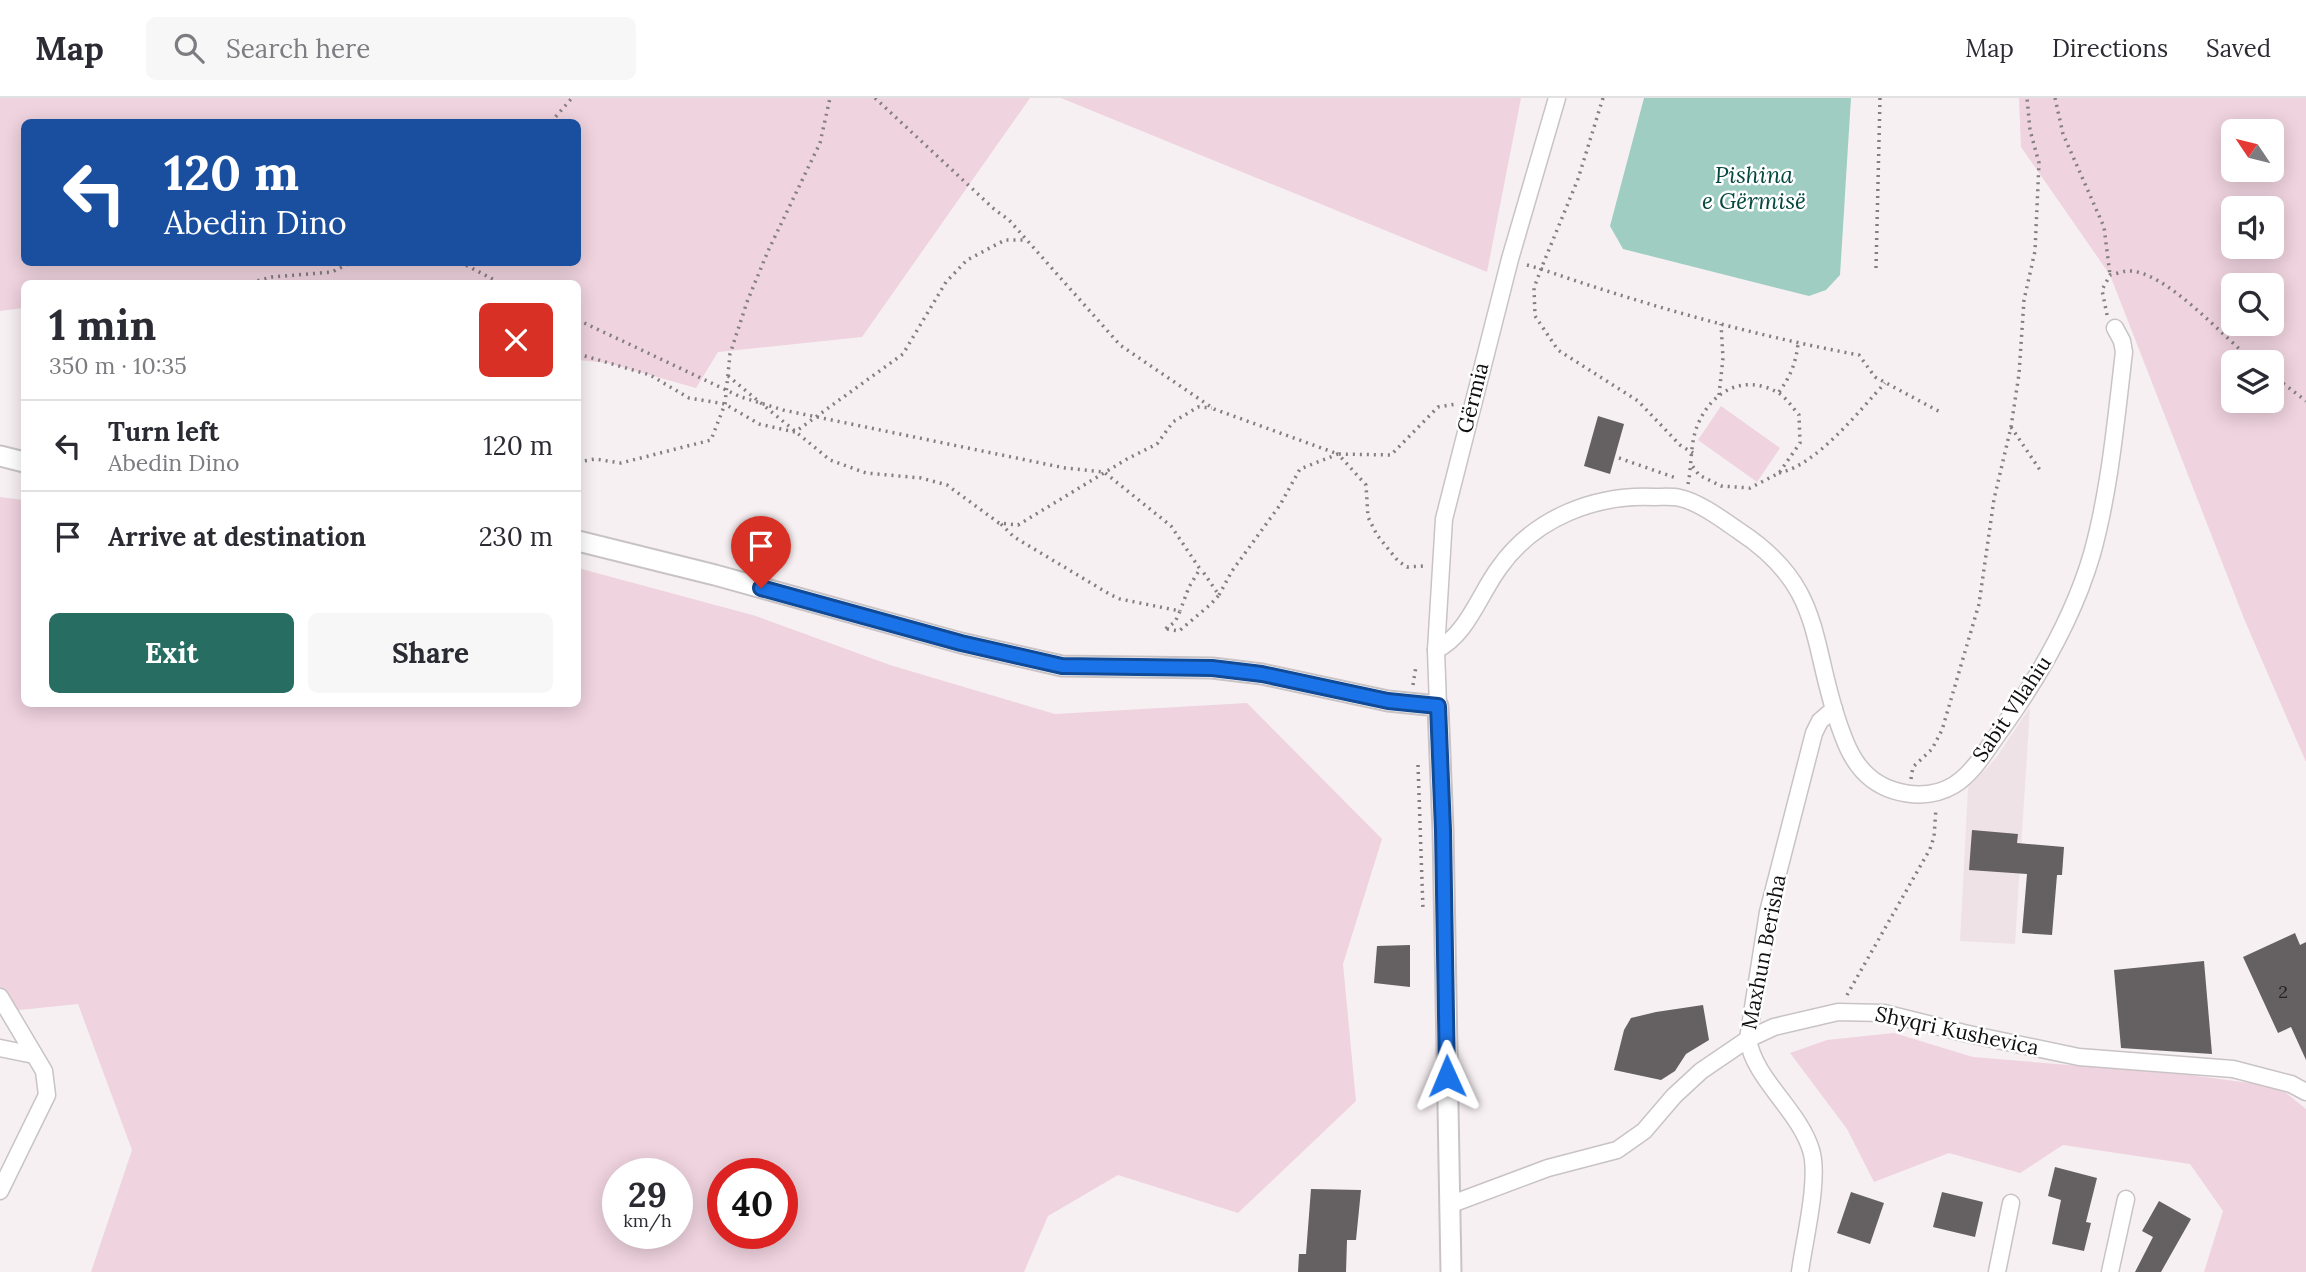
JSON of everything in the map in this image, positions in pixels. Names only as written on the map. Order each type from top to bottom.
[{"type":"street","name":"Gërmia","points":[[1438,706],[1436,650],[1444,519],[1471,403],[1557,98]]},
{"type":"street","name":"Sabit Vllahiu","points":[[1436,650],[1447,645],[1467,620],[1500,566],[1552,519],[1595,503],[1640,496],[1680,498],[1712,513],[1752,540],[1796,584],[1812,618],[1834,709],[1853,759],[1864,773],[1887,788],[1912,794],[1936,793],[1954,785],[1970,771],[2015,712],[2040,670],[2079,593],[2099,527],[2107,481],[2124,352],[2115,328]]},
{"type":"street","points":[[0,456],[21,461]]},
{"type":"street","points":[[581,542],[715,575],[961,643],[1062,666],[1212,668],[1262,674],[1388,701],[1438,706],[1443,830],[1451,1272]]},
{"type":"street","name":"Maxhun Berisha","points":[[1800,1272],[1814,1166],[1811,1149],[1802,1131],[1750,1054],[1748,1039],[1768,912],[1814,733],[1820,720],[1834,709]]},
{"type":"street","points":[[0,997],[44,1071],[47,1095],[0,1191]]},
{"type":"street","name":"Shyqri Kushevica","points":[[1449,1205],[1548,1168],[1617,1150],[1644,1131],[1674,1096],[1701,1072],[1748,1039],[1774,1027],[1838,1012],[1884,1013],[1964,1033],[2079,1056],[2233,1069],[2291,1084],[2306,1092]]},
{"type":"street","points":[[0,1048],[34,1055]]},
{"type":"street","points":[[2110,1272],[2126,1199]]},
{"type":"street","points":[[1997,1272],[2011,1203]]},
{"type":"path","points":[[554,119],[572,98]]},
{"type":"path","points":[[581,461],[595,459],[621,463],[710,440],[725,404],[730,354],[747,302],[768,251],[820,143],[830,98]]},
{"type":"path","points":[[875,98],[1009,220],[1120,345],[1214,409]]},
{"type":"path","points":[[1603,98],[1578,179],[1534,288],[1535,316],[1558,350],[1638,401],[1680,445],[1693,453]]},
{"type":"path","points":[[1877,268],[1880,98]]},
{"type":"path","points":[[1912,794],[1910,775],[1913,767],[1932,749],[1942,730],[1979,604],[1994,499],[2011,427],[2019,374],[2024,300],[2035,251],[2039,163],[2030,130],[2027,98]]},
{"type":"path","points":[[2055,98],[2063,134],[2104,227],[2110,275],[2102,290],[2105,312],[2115,328]]},
{"type":"path","points":[[581,355],[650,375],[689,398],[725,404],[759,424],[795,432],[903,354],[946,282],[967,260],[1005,240],[1026,240]]},
{"type":"path","points":[[1510,259],[1627,299],[1798,344],[1859,355],[1875,377],[1942,413]]},
{"type":"path","points":[[260,280],[332,272],[344,266]]},
{"type":"path","points":[[468,266],[494,280]]},
{"type":"path","points":[[2110,275],[2127,271],[2147,275],[2196,309],[2242,350]]},
{"type":"path","points":[[581,321],[727,391],[760,403],[1065,468],[1104,472],[1171,526],[1219,596]]},
{"type":"path","points":[[1719,395],[1723,358],[1721,323]]},
{"type":"path","points":[[1779,392],[1796,359],[1798,344]]},
{"type":"path","points":[[728,376],[830,460],[866,473],[921,478],[947,485],[1014,537],[1111,595],[1180,611]]},
{"type":"path","points":[[1680,498],[1688,483],[1697,425],[1714,398],[1732,387],[1752,383],[1779,392],[1799,415],[1800,443],[1779,473]]},
{"type":"path","points":[[1691,464],[1699,475],[1721,486],[1750,488],[1779,473],[1794,470],[1840,432],[1885,383]]},
{"type":"path","points":[[2284,384],[2306,401]]},
{"type":"path","points":[[999,523],[1018,525],[1104,472],[1157,444],[1173,422],[1198,407],[1214,409],[1338,454],[1391,455],[1438,407],[1471,403]]},
{"type":"path","points":[[2011,427],[2042,473]]},
{"type":"path","points":[[1338,454],[1366,485],[1368,517],[1389,551],[1408,567],[1425,566],[1439,571]]},
{"type":"path","points":[[1200,569],[1181,603],[1175,622],[1165,629],[1180,631],[1219,596],[1232,570],[1280,505],[1300,469],[1338,454]]},
{"type":"path","points":[[1619,458],[1688,483]]},
{"type":"path","points":[[1413,689],[1416,666]]},
{"type":"path","points":[[1838,1012],[1930,849],[1936,823],[1936,793]]},
{"type":"shaded area","points":[[0,98],[1030,98],[862,337],[718,352],[696,388],[608,363],[581,360],[581,280],[21,280],[21,308],[0,311]]},
{"type":"shaded area","points":[[1061,98],[1521,98],[1487,272]]},
{"type":"shaded area","points":[[2019,98],[2306,98],[2306,762],[2245,621],[2110,275],[2021,147]]},
{"type":"shaded area","points":[[1721,406],[1780,448],[1757,482],[1698,440]]},
{"type":"shaded area","points":[[0,497],[21,500],[21,707],[581,707],[581,569],[756,616],[890,665],[1055,714],[1247,703],[1382,839],[1343,964],[1356,1101],[1238,1213],[1118,1175],[1048,1216],[1024,1272],[91,1272],[132,1150],[78,1004],[0,1012]]},
{"type":"shaded area","points":[[2030,707],[2015,944],[1960,941],[1968,788],[1996,758]]},
{"type":"shaded area","points":[[1894,1033],[1973,1057],[2190,1075],[2279,1087],[2306,1109],[2306,1272],[2204,1272],[2223,1211],[2190,1164],[2063,1145],[2020,1173],[1949,1153],[1874,1182],[1847,1129],[1790,1053],[1827,1040]]},
{"type":"water","name":"Pishina e Gërmisë","points":[[1644,98],[1851,98],[1840,275],[1826,290],[1809,296],[1623,249],[1610,226]]},
{"type":"building","points":[[1598,416],[1624,424],[1610,474],[1584,466]]},
{"type":"building","points":[[1972,830],[2018,834],[2017,843],[2064,847],[2062,875],[2057,875],[2052,935],[2022,933],[2027,874],[1969,870]]},
{"type":"building","points":[[2295,933],[2300,945],[2306,942],[2306,1060],[2291,1027],[2278,1033],[2243,957]]},
{"type":"building","points":[[1410,945],[1410,987],[1374,983],[1377,946]]},
{"type":"building","points":[[2204,961],[2212,1054],[2121,1048],[2114,970]]},
{"type":"building","points":[[1703,1005],[1709,1040],[1686,1054],[1675,1071],[1661,1080],[1614,1070],[1624,1030],[1631,1018]]},
{"type":"building","points":[[2055,1167],[2097,1178],[2086,1222],[2091,1223],[2084,1251],[2052,1244],[2061,1200],[2048,1196]]},
{"type":"building","points":[[1311,1189],[1361,1190],[1356,1240],[1347,1240],[1346,1272],[1298,1272],[1299,1254],[1306,1254]]},
{"type":"building","points":[[1851,1192],[1884,1203],[1870,1244],[1837,1233]]},
{"type":"building","points":[[1942,1192],[1983,1202],[1975,1237],[1933,1227]]},
{"type":"building","points":[[2159,1201],[2191,1219],[2161,1272],[2135,1272],[2153,1237],[2142,1231]]},
{"type":"route","points":[[761,588],[961,643],[1062,666],[1212,668],[1262,674],[1388,701],[1438,706],[1447,1076]]}]
